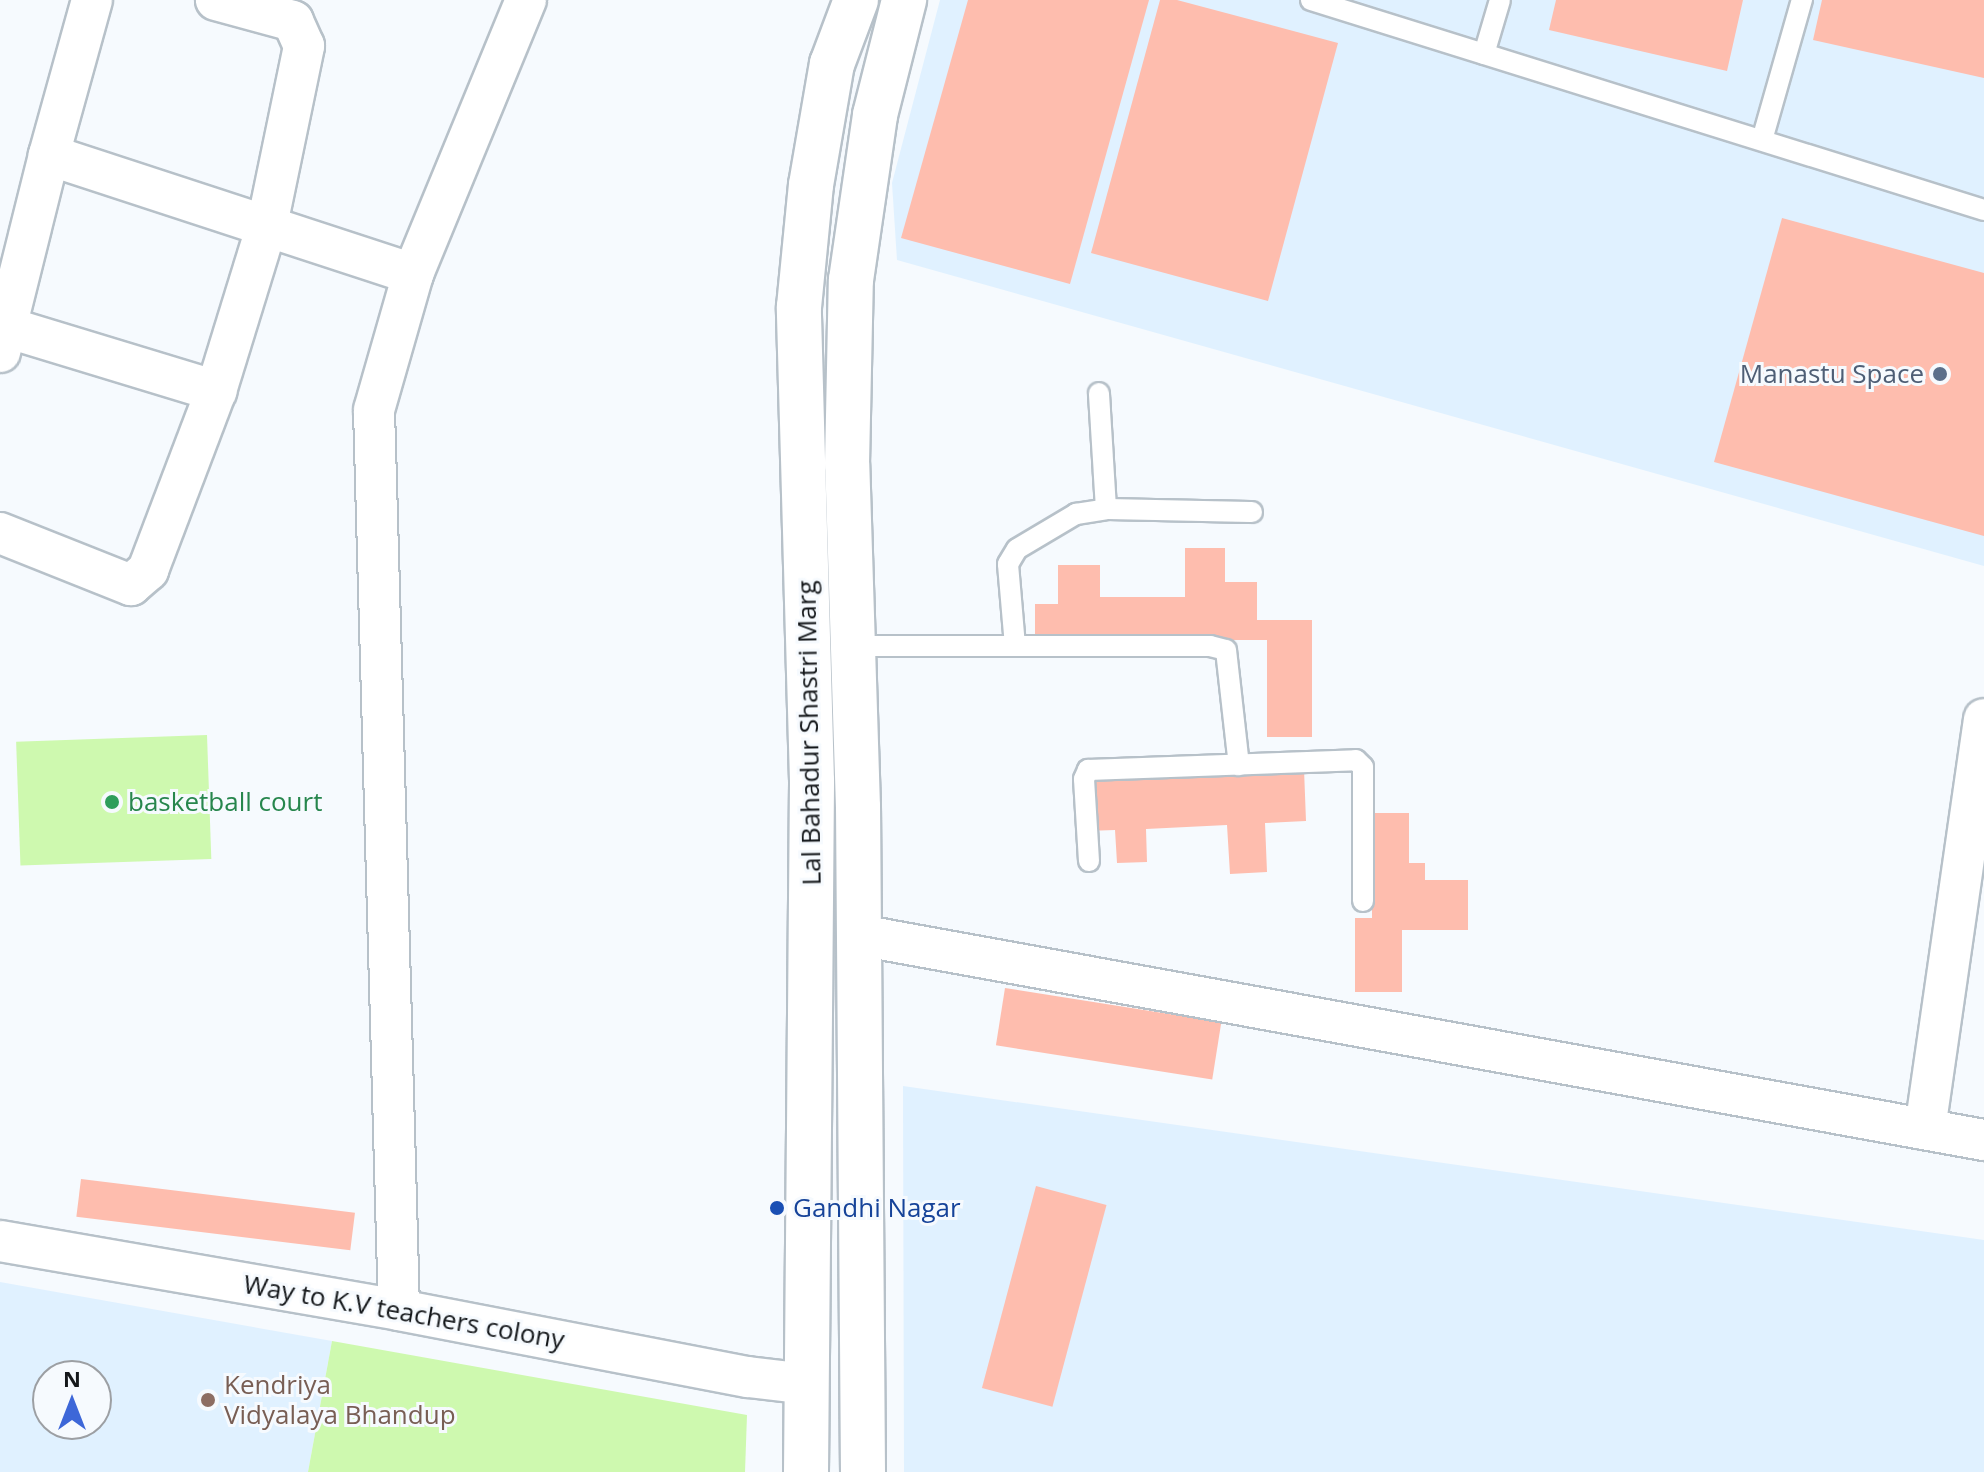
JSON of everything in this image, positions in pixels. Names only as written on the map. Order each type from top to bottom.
[{"type":"main road","name":"Lal Bahadur Shastri Marg","points":[[806,1472],[812,781],[799,307],[811,185],[830,79],[856,0]]},
{"type":"main road","name":"Lal Bahadur Shastri Marg","points":[[863,1472],[859,935],[847,464],[851,280],[875,115],[904,0]]},
{"type":"street","points":[[92,0],[3,339],[216,391]]},
{"type":"street","points":[[0,533],[131,585],[148,570],[216,391],[267,225],[304,46],[293,21],[216,0]]},
{"type":"street","points":[[399,1310],[374,410],[413,274],[526,0]]},
{"type":"street","points":[[49,155],[413,274]]},
{"type":"street","points":[[1925,1129],[1972,886],[1984,719]]},
{"type":"street","points":[[859,935],[1984,1140]]},
{"type":"street","name":"Way to K.V teachers colony","points":[[0,1241],[399,1310],[748,1377],[808,1384]]},
{"type":"lane","points":[[1311,0],[1984,210]]},
{"type":"lane","points":[[1762,140],[1802,0]]},
{"type":"lane","points":[[1484,54],[1498,1]]},
{"type":"lane","points":[[1099,393],[1106,509]]},
{"type":"lane","points":[[1015,646],[1008,564],[1017,549],[1076,514],[1106,509],[1252,512]]},
{"type":"lane","points":[[853,646],[1210,646],[1226,650],[1239,765]]},
{"type":"lane","points":[[1089,861],[1084,779],[1088,770],[1356,760],[1363,767],[1363,901]]},
{"type":"shaded area","points":[[940,0],[1984,0],[1984,566],[897,260],[892,183]]},
{"type":"shaded area","points":[[903,1086],[1984,1240],[1984,1472],[904,1472]]},
{"type":"shaded area","name":"Kendriya Vidyalaya Bhandup","points":[[0,1282],[332,1341],[308,1472],[0,1472]]},
{"type":"green space","name":"basketball court","points":[[207,735],[211,859],[20,866],[16,742]]},
{"type":"green space","points":[[332,1341],[747,1415],[745,1472],[308,1472]]},
{"type":"building","points":[[968,0],[1149,0],[1070,284],[901,238]]},
{"type":"building","points":[[1160,0],[1177,0],[1338,43],[1268,301],[1091,253]]},
{"type":"building","points":[[1556,0],[1743,0],[1727,71],[1549,30]]},
{"type":"building","points":[[1822,0],[1984,0],[1984,78],[1813,40]]},
{"type":"building","points":[[1782,218],[1984,273],[1984,536],[1714,462]]},
{"type":"building","points":[[1185,548],[1225,548],[1225,582],[1257,582],[1257,620],[1312,620],[1312,737],[1267,737],[1267,640],[1035,640],[1035,604],[1058,604],[1058,565],[1100,565],[1100,597],[1185,597]]},
{"type":"building","points":[[1304,769],[1306,821],[1265,823],[1267,872],[1230,874],[1227,825],[1146,829],[1147,862],[1117,863],[1115,830],[1086,831],[1084,778]]},
{"type":"building","points":[[1355,813],[1409,813],[1409,863],[1425,863],[1425,880],[1468,880],[1468,930],[1402,930],[1402,992],[1355,992],[1355,918],[1372,918],[1372,878]]},
{"type":"building","points":[[1005,988],[1221,1022],[1212,1080],[996,1045]]},
{"type":"building","points":[[81,1179],[355,1213],[350,1250],[76,1217]]},
{"type":"building","points":[[1036,1186],[1107,1205],[1052,1407],[982,1388]]},
{"type":"place","name":"Manastu Space","points":[[1940,374]]},
{"type":"place","name":"basketball court","points":[[112,802]]},
{"type":"place","name":"Gandhi Nagar","points":[[777,1208]]},
{"type":"place","name":"Kendriya Vidyalaya Bhandup","points":[[208,1400]]}]
